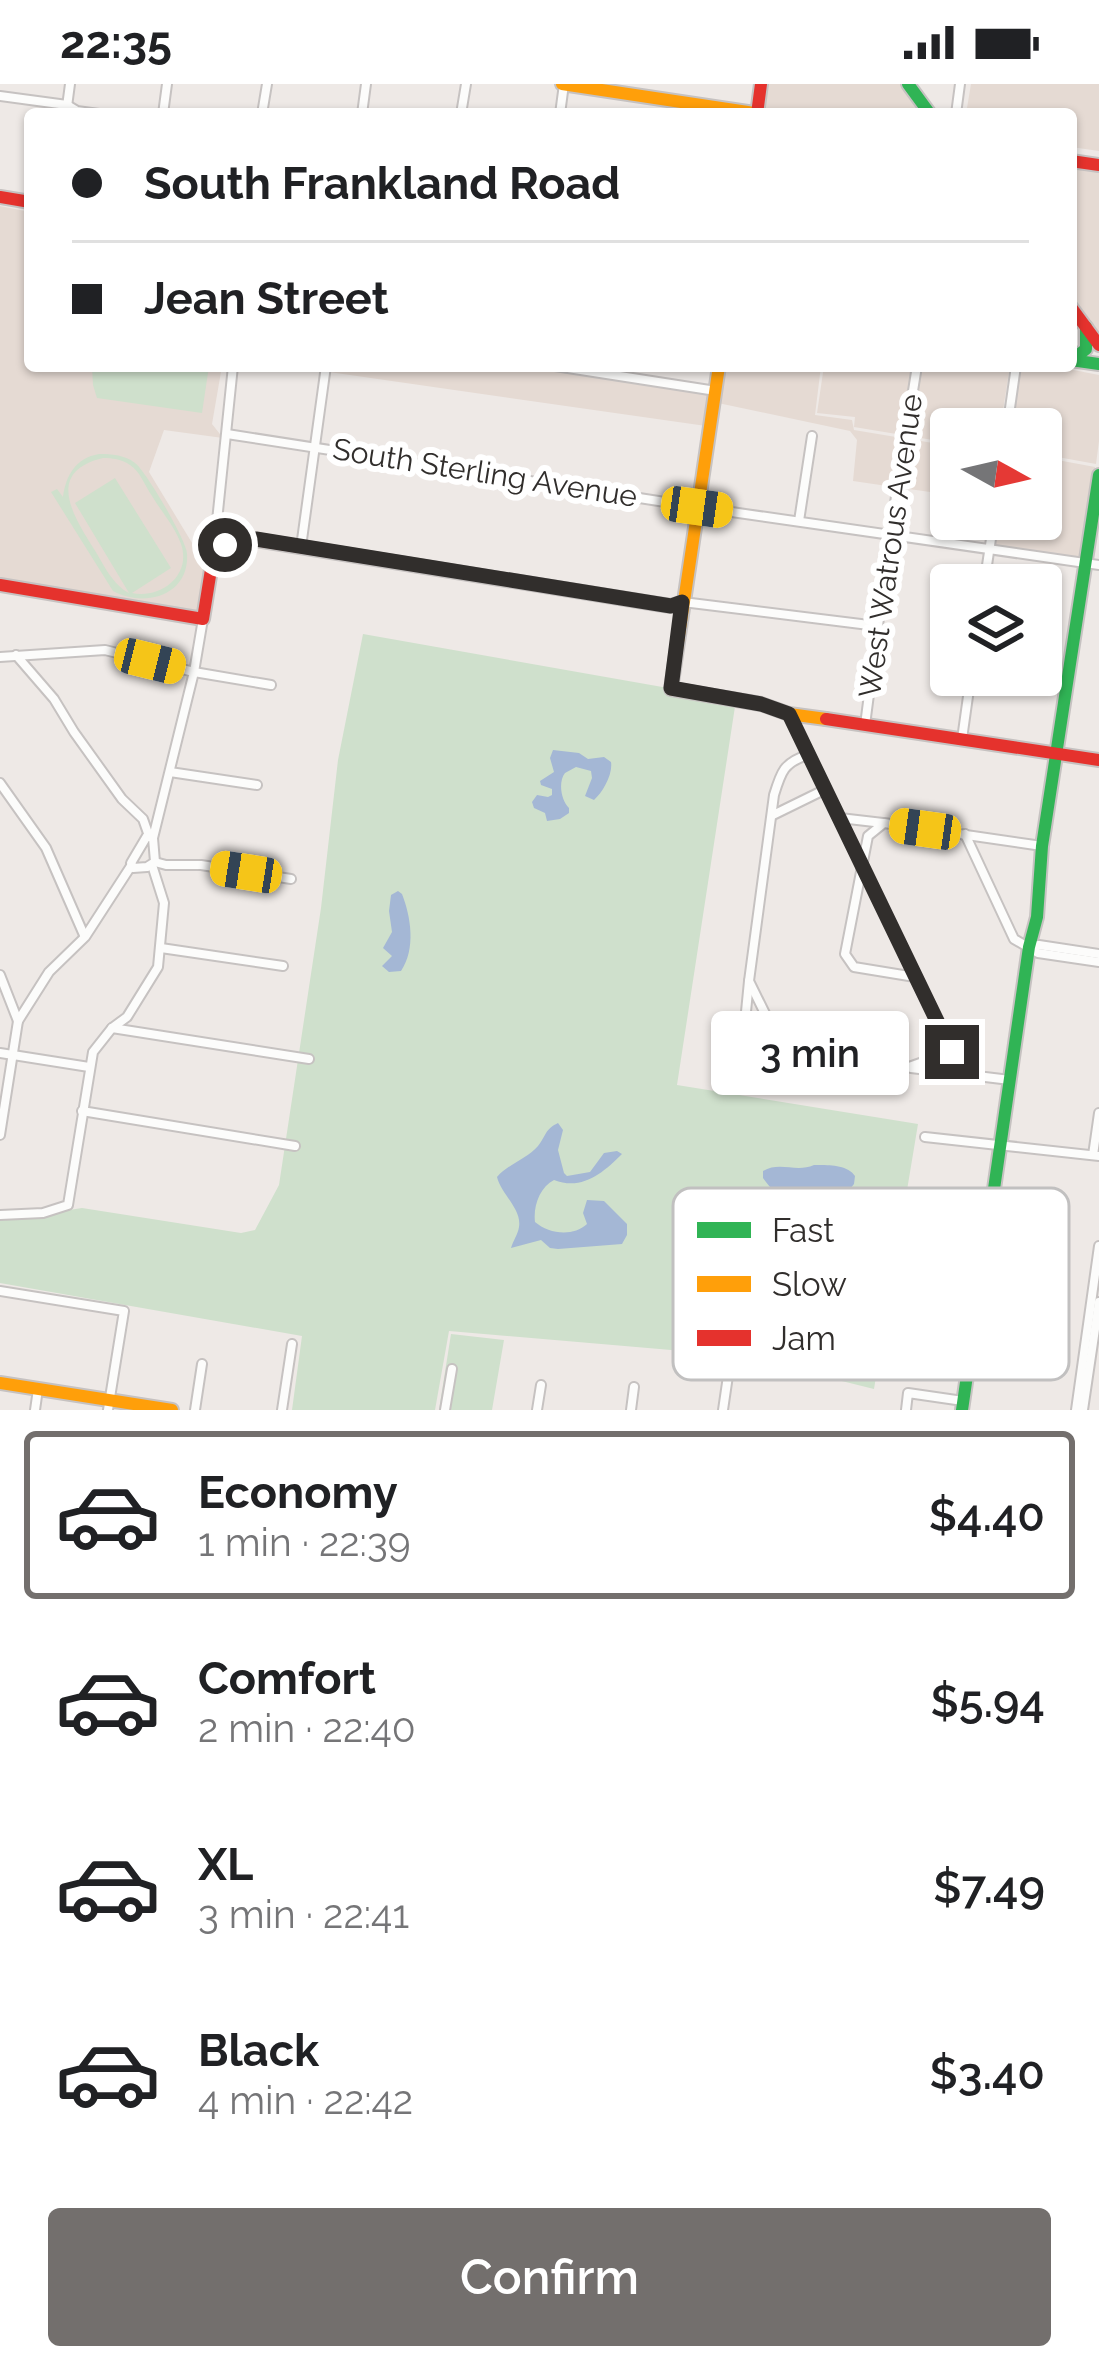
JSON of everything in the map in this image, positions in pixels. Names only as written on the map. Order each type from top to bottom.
[{"type":"street","points":[[563,84],[719,108]]},
{"type":"street","points":[[0,96],[57,108]]},
{"type":"street","points":[[1077,315],[1099,345]]},
{"type":"street","points":[[1077,358],[1086,349],[1086,327]]},
{"type":"street","points":[[151,837],[194,672],[214,551],[232,372]]},
{"type":"street","points":[[301,547],[325,372]]},
{"type":"street","points":[[594,372],[716,391]]},
{"type":"street","points":[[718,372],[671,688],[761,704],[789,714],[1099,760]]},
{"type":"street","name":"West Watrous Avenue","points":[[865,725],[916,372]]},
{"type":"street","points":[[1010,408],[1015,372]]},
{"type":"street","name":"South Sterling Avenue","points":[[227,434],[1092,564]]},
{"type":"street","points":[[799,521],[812,436]]},
{"type":"street","points":[[994,1188],[1056,752],[1092,564],[1099,475]]},
{"type":"street","points":[[214,551],[256,539],[671,606],[682,602],[878,626]]},
{"type":"street","points":[[987,564],[990,540]]},
{"type":"street","points":[[0,585],[203,619]]},
{"type":"street","points":[[0,657],[106,650],[271,685]]},
{"type":"street","points":[[0,1215],[43,1213],[68,1205],[93,1052],[150,984],[158,967],[164,903],[143,819],[108,780],[54,699],[16,655]]},
{"type":"street","points":[[962,740],[968,696]]},
{"type":"street","points":[[789,714],[961,1074]]},
{"type":"street","points":[[808,754],[782,767],[771,815],[745,1022],[761,1042],[782,1048],[1010,1080]]},
{"type":"street","points":[[170,772],[257,785]]},
{"type":"street","points":[[0,783],[46,848],[85,937]]},
{"type":"street","points":[[771,815],[824,790]]},
{"type":"street","points":[[840,818],[1042,846]]},
{"type":"street","points":[[884,823],[868,836],[845,954],[854,967],[915,977]]},
{"type":"street","points":[[965,834],[1014,939],[1030,944],[1038,953],[1099,958]]},
{"type":"street","points":[[0,1135],[18,1021],[50,972],[85,937],[145,838],[151,837]]},
{"type":"street","points":[[130,866],[201,865],[292,879]]},
{"type":"street","points":[[161,948],[284,966]]},
{"type":"street","points":[[0,975],[18,1021]]},
{"type":"street","points":[[749,981],[782,1048]]},
{"type":"street","points":[[112,1028],[309,1059]]},
{"type":"street","points":[[909,1067],[952,1052]]},
{"type":"street","points":[[0,1053],[89,1067]]},
{"type":"street","points":[[82,1111],[296,1146]]},
{"type":"street","points":[[925,1137],[1096,1155],[1099,1113]]},
{"type":"street","points":[[1080,1410],[1099,1246]]},
{"type":"street","points":[[0,1291],[124,1311],[109,1405]]},
{"type":"street","points":[[1080,1410],[1099,1302]]},
{"type":"street","points":[[282,1410],[292,1344]]},
{"type":"street","points":[[195,1410],[202,1364]]},
{"type":"street","points":[[445,1410],[452,1369]]},
{"type":"street","points":[[723,1410],[727,1380]]},
{"type":"street","points":[[0,1383],[109,1405],[172,1410]]},
{"type":"street","points":[[537,1410],[541,1384]]},
{"type":"street","points":[[631,1410],[634,1387]]},
{"type":"street","points":[[35,1410],[38,1389]]},
{"type":"street","points":[[906,1410],[908,1393],[963,1405]]},
{"type":"shaded area","points":[[765,84],[904,84],[922,108],[761,108]]},
{"type":"shaded area","points":[[971,84],[1099,84],[1099,151],[1077,148],[1077,108],[967,108]]},
{"type":"shaded area","points":[[1077,166],[1099,170],[1099,341],[1077,310]]},
{"type":"shaded area","points":[[0,206],[24,211],[24,372],[221,372],[212,424],[223,438],[164,430],[149,472],[206,566],[198,611],[0,579]]},
{"type":"shaded area","points":[[329,372],[574,372],[711,393],[706,426]]},
{"type":"shaded area","points":[[722,372],[820,372],[815,415],[852,420],[854,430],[902,438],[894,487],[853,481],[857,440],[850,431],[718,403]]},
{"type":"shaded area","points":[[823,372],[1009,372],[1003,408],[930,408],[930,440],[854,427],[855,417],[817,413]]},
{"type":"shaded area","points":[[1019,372],[1099,375],[1096,464],[1062,458],[1062,408],[1014,408]]},
{"type":"shaded area","points":[[909,439],[930,442],[930,492],[902,488]]},
{"type":"shaded area","points":[[1062,461],[1095,467],[1081,559],[992,546],[993,540],[1062,540]]},
{"type":"green space","points":[[92,372],[208,372],[202,413],[97,398]]},
{"type":"green space","points":[[99,454],[135,463],[185,546],[186,568],[163,595],[138,598],[113,591],[51,492],[57,489],[63,497],[74,469]],"holes":[[[103,458],[124,461],[137,471],[181,544],[182,566],[163,589],[132,593],[171,568],[115,478],[75,503],[129,593],[109,574],[73,510],[69,485],[74,474]]]},
{"type":"green space","points":[[363,634],[736,700],[677,1085],[918,1124],[907,1188],[673,1188],[673,1350],[449,1331],[435,1410],[292,1410],[302,1336],[0,1283],[0,1217],[82,1208],[241,1233],[255,1230],[279,1185],[338,760]]},
{"type":"green space","points":[[451,1334],[504,1340],[492,1410],[449,1410],[456,1367],[449,1365],[439,1410]]},
{"type":"green space","points":[[838,1380],[875,1380],[874,1389]]},
{"type":"water","points":[[553,750],[588,759],[604,757],[611,767],[594,800],[585,796],[591,771],[576,767],[565,773],[561,791],[569,813],[547,821],[532,802],[537,795],[552,795],[552,789],[540,781],[554,772]]},
{"type":"water","points":[[398,891],[408,913],[410,943],[401,971],[389,972],[382,966],[392,956],[383,948],[392,932],[391,895]]},
{"type":"water","points":[[558,1123],[563,1130],[558,1150],[567,1176],[590,1172],[604,1153],[622,1154],[591,1178],[549,1183],[538,1198],[535,1222],[554,1231],[575,1231],[587,1224],[583,1213],[587,1200],[604,1201],[627,1224],[622,1244],[558,1249],[541,1240],[511,1248],[519,1220],[497,1177],[534,1151]]},
{"type":"water","points":[[842,1167],[855,1176],[854,1184],[851,1188],[771,1188],[763,1178],[763,1171],[769,1168]]},
{"type":"traffic: fast","points":[[908,84],[926,108]]},
{"type":"traffic: fast","points":[[1077,356],[1086,349],[1086,327]]},
{"type":"traffic: fast","points":[[1077,361],[1099,364]]},
{"type":"traffic: fast","points":[[994,1188],[1099,475]]},
{"type":"traffic: fast","points":[[962,1410],[966,1380]]},
{"type":"traffic: slow","points":[[562,84],[721,108]]},
{"type":"traffic: slow","points":[[718,372],[671,689],[826,719]]},
{"type":"traffic: slow","points":[[0,1383],[172,1410]]},
{"type":"traffic: jam","points":[[758,108],[761,84]]},
{"type":"traffic: jam","points":[[1077,162],[1099,165]]},
{"type":"traffic: jam","points":[[0,197],[24,201]]},
{"type":"traffic: jam","points":[[1077,315],[1099,345]]},
{"type":"traffic: jam","points":[[0,585],[203,619],[214,551],[234,542],[256,540],[657,604],[683,602]]},
{"type":"traffic: jam","points":[[826,719],[1099,760]]},
{"type":"route","points":[[225,545],[256,539],[671,606],[682,602],[671,688],[761,704],[789,714],[952,1052]]}]
